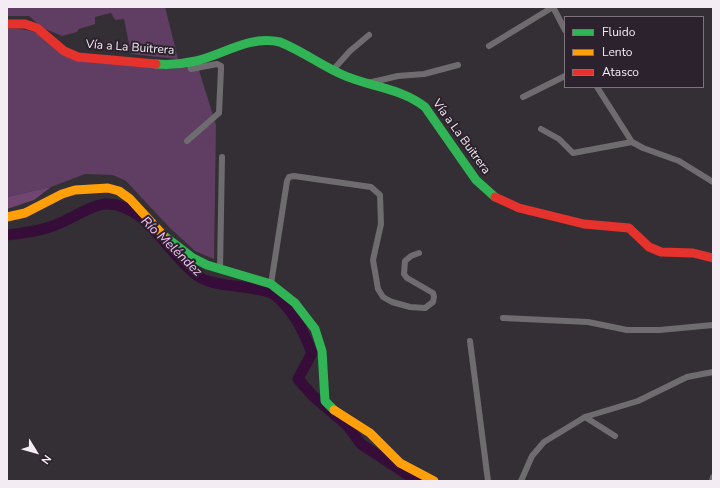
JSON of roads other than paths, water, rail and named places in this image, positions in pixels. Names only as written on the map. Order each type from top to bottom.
[{"type":"street","points":[[489,46],[553,7],[564,28]]},
{"type":"street","name":"Vía a La Buitrera","points":[[7,24],[31,25],[38,28],[60,49],[78,57],[160,64],[189,63],[245,44],[261,40],[272,40],[289,46],[332,71],[366,84],[400,93],[418,101],[425,107],[476,180],[490,194],[502,201],[520,208],[584,224],[620,226],[636,233],[649,247],[661,252],[693,253],[713,258]]},
{"type":"street","points":[[332,71],[350,51],[369,35]]},
{"type":"street","points":[[187,141],[219,113],[222,69],[218,64],[191,69],[189,63]]},
{"type":"street","points":[[366,84],[376,80],[398,76],[424,74],[458,66]]},
{"type":"street","points":[[523,97],[564,76]]},
{"type":"street","points":[[598,88],[632,142],[643,148],[679,161],[713,182]]},
{"type":"street","points":[[541,129],[559,138],[573,152],[632,142]]},
{"type":"street","points":[[220,269],[222,157]]},
{"type":"street","points":[[271,284],[288,181],[290,177],[294,176],[371,187],[377,190],[380,195],[381,224],[373,260],[378,289],[383,297],[392,302],[410,307],[425,308],[433,302],[433,293],[404,274],[405,261],[411,256],[419,254]]},
{"type":"street","points":[[7,217],[25,213],[62,194],[76,190],[108,188],[119,191],[130,199],[160,233],[193,258],[220,269],[271,284],[295,303],[315,329],[322,351],[325,401],[334,410],[370,433],[400,463],[425,478],[434,481]]},
{"type":"street","points":[[503,318],[588,322],[627,330],[712,327]]},
{"type":"street","points":[[470,342],[488,481]]},
{"type":"street","points":[[521,481],[532,456],[544,442],[585,417],[638,401],[687,377],[713,372]]},
{"type":"street","points":[[585,417],[615,436]]},
{"type":"street","points":[[712,481],[713,477]]},
{"type":"waterway","name":"Río Meléndez","points":[[7,235],[46,228],[100,205],[119,205],[133,211],[145,221],[179,258],[201,278],[217,283],[260,290],[275,295],[293,314],[312,353],[298,379],[313,396],[347,425],[361,444],[417,481]]}]
